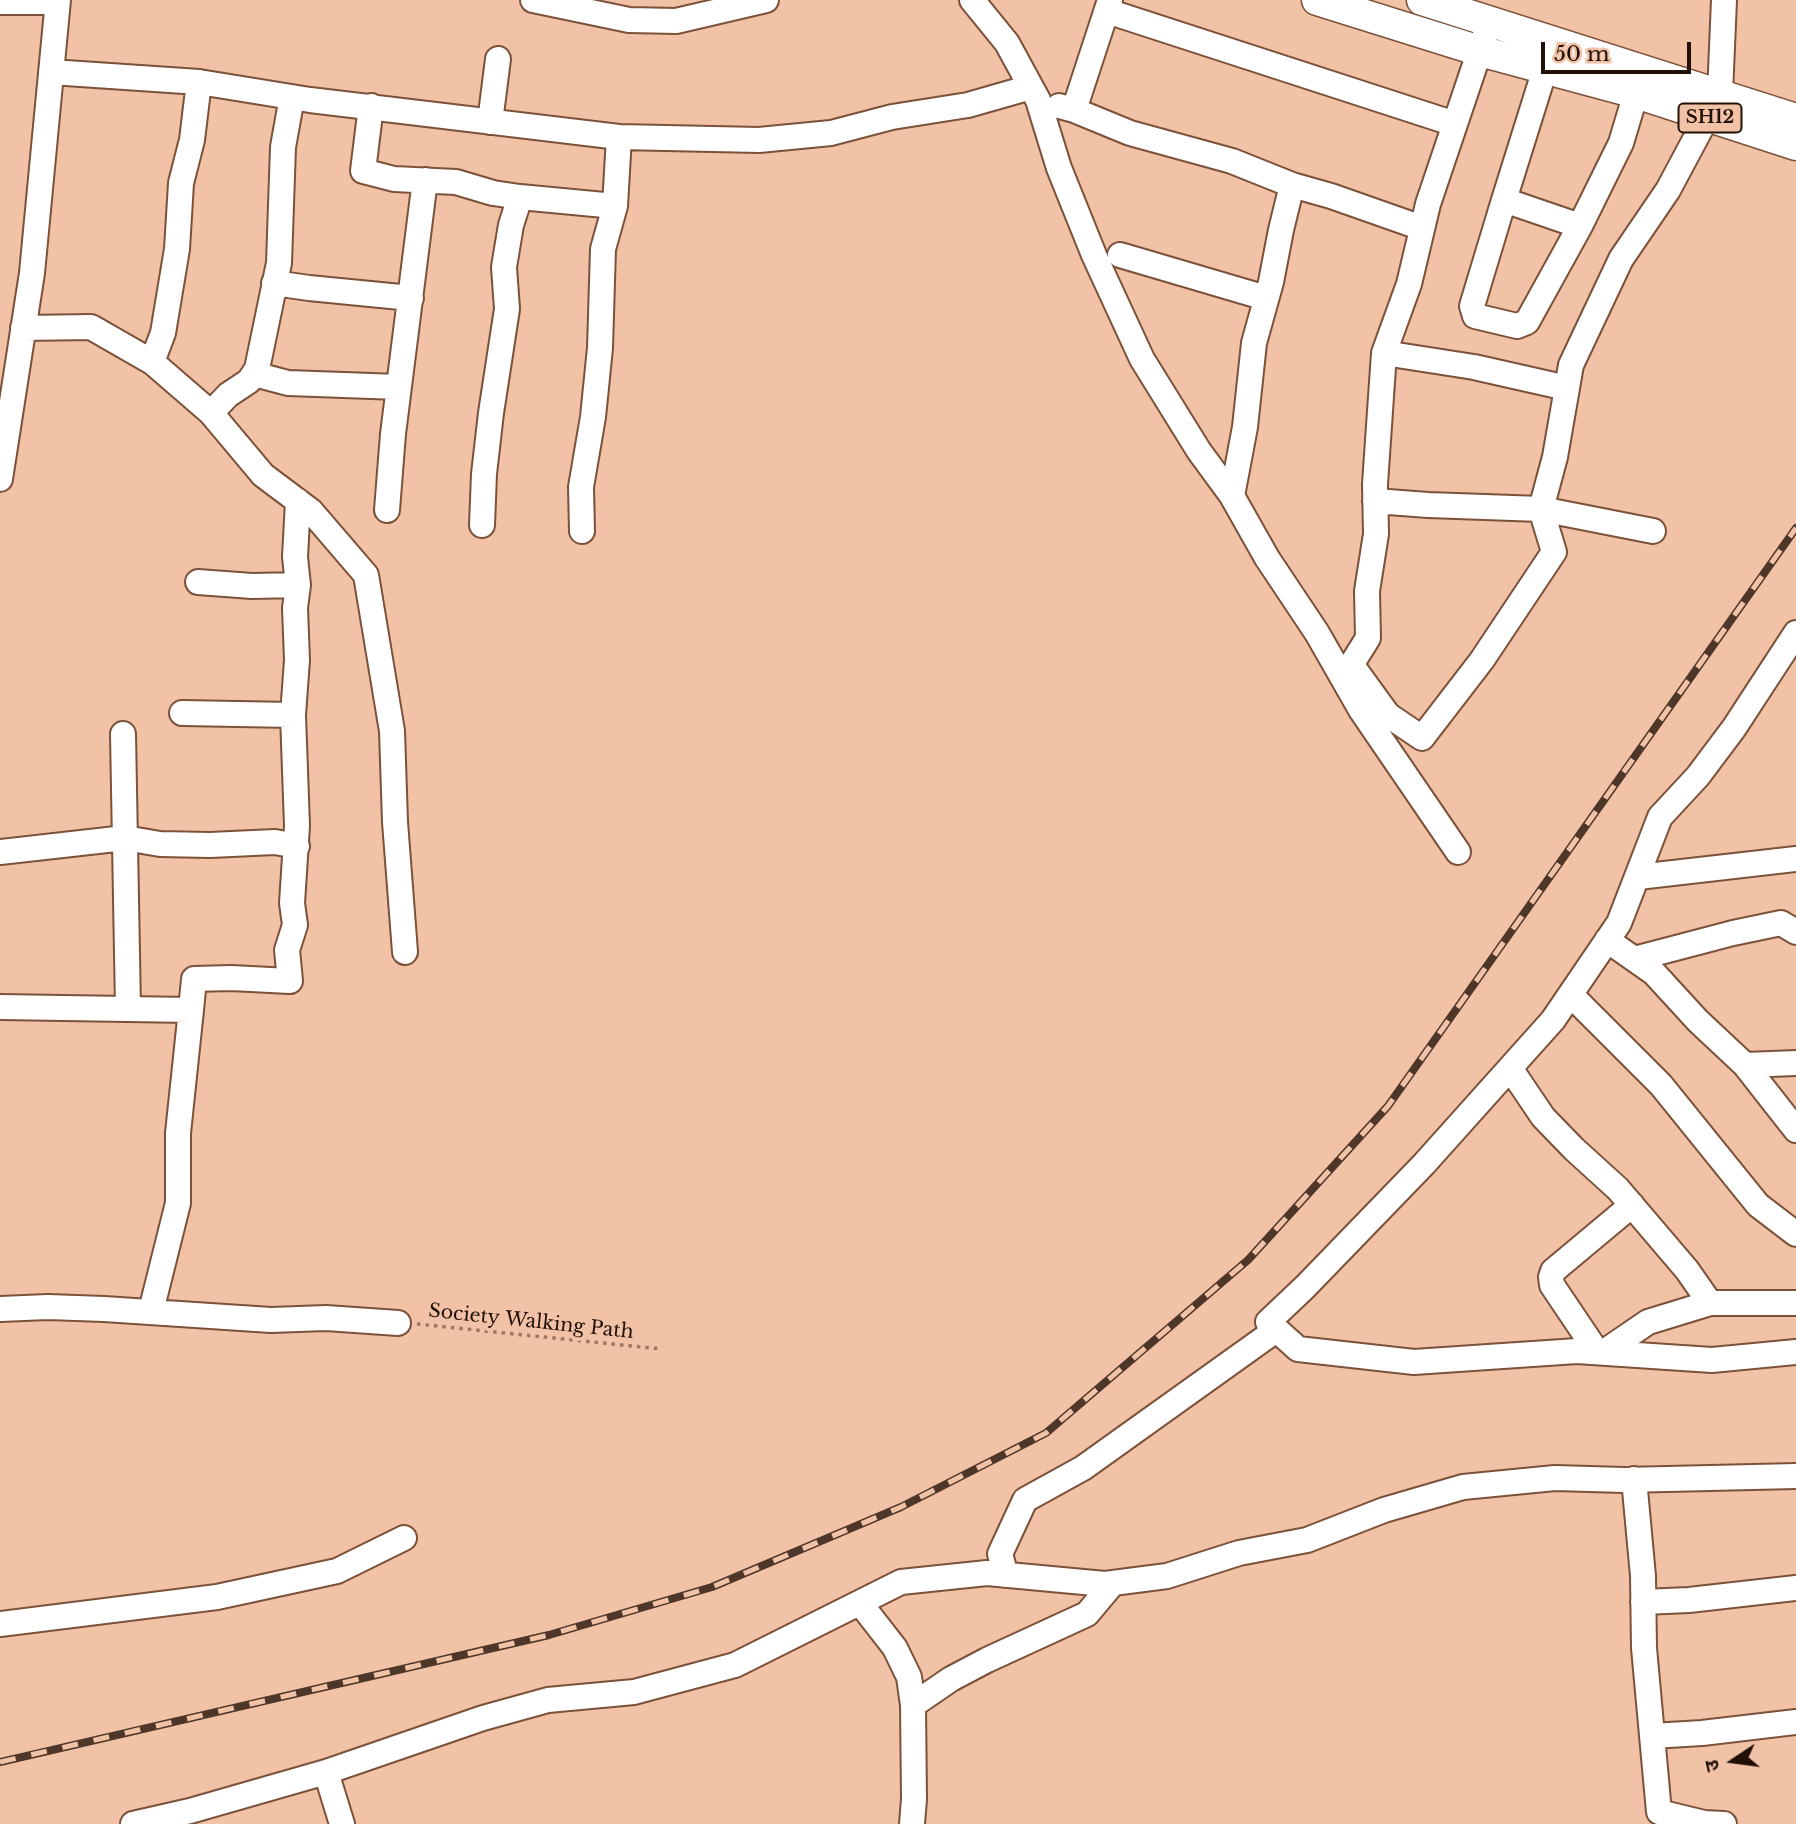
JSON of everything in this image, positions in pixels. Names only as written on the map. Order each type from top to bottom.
[{"type":"main road","points":[[1317,0],[1480,51],[1630,92]]},
{"type":"main road","name":"SH12","points":[[1422,0],[1490,20],[1714,106],[1796,145]]},
{"type":"main road","name":"SH12","points":[[1630,92],[1796,119]]},
{"type":"street","points":[[533,0],[629,20],[676,21],[766,0]]},
{"type":"street","points":[[972,0],[1007,43],[1034,93],[1059,168],[1094,255],[1142,359],[1199,451],[1232,496],[1267,558],[1317,633],[1347,671],[1388,715],[1422,738],[1482,660],[1554,552],[1541,509],[1555,457],[1571,365],[1621,259],[1668,190],[1714,106],[1724,0]]},
{"type":"street","points":[[0,2],[57,1],[32,273],[14,344],[0,479]]},
{"type":"street","points":[[1074,110],[1108,6],[1455,124]]},
{"type":"street","points":[[1347,671],[1368,638],[1367,591],[1376,534],[1375,500],[1384,354],[1409,284],[1428,204],[1490,20]]},
{"type":"street","points":[[490,122],[498,59]]},
{"type":"street","points":[[1545,69],[1472,306],[1475,316],[1517,326],[1527,321],[1580,226],[1620,143],[1630,92]]},
{"type":"street","points":[[51,72],[199,82],[292,97],[619,137],[759,140],[831,133],[892,117],[1034,93],[1130,133],[1232,161],[1292,185],[1422,228]]},
{"type":"street","points":[[152,362],[163,333],[177,249],[181,183],[192,140],[199,82]]},
{"type":"street","points":[[211,413],[228,395],[249,381],[257,369],[279,263],[284,147],[292,97]]},
{"type":"street","points":[[371,106],[363,171],[394,179],[456,181],[493,193],[520,197],[615,206]]},
{"type":"street","points":[[582,531],[581,487],[593,417],[600,348],[603,249],[615,206],[619,137]]},
{"type":"street","points":[[387,510],[399,387],[425,180]]},
{"type":"street","points":[[1232,496],[1245,427],[1254,344],[1292,185]]},
{"type":"street","points":[[482,526],[489,425],[507,309],[504,267],[511,225],[520,197]]},
{"type":"street","points":[[1504,200],[1580,226]]},
{"type":"street","points":[[1120,255],[1266,298]]},
{"type":"street","points":[[274,283],[411,298]]},
{"type":"street","points":[[14,344],[91,327],[152,362],[211,413],[263,475],[311,511],[366,575],[392,731],[394,822],[405,952]]},
{"type":"street","points":[[1384,354],[1474,367],[1567,388]]},
{"type":"street","points":[[254,374],[288,383],[399,387]]},
{"type":"street","points":[[1375,500],[1428,505],[1541,509],[1653,531]]},
{"type":"street","points":[[151,1311],[178,1203],[178,1133],[194,979],[290,981],[287,950],[295,925],[292,903],[296,846],[293,715],[297,660],[295,608],[298,585],[295,558],[298,501]]},
{"type":"street","points":[[198,582],[252,586],[298,585]]},
{"type":"street","points":[[1796,633],[1734,728],[1698,776],[1660,817],[1619,923],[1553,1020],[1424,1164],[1268,1322],[1298,1349],[1414,1363],[1479,1356],[1577,1351],[1712,1360],[1796,1352]]},
{"type":"street","points":[[1347,671],[1361,710],[1458,852]]},
{"type":"street","points":[[182,713],[293,715]]},
{"type":"street","points":[[123,734],[128,1008]]},
{"type":"street","points":[[0,852],[125,838],[160,844],[275,842],[296,846]]},
{"type":"street","points":[[1638,877],[1796,859]]},
{"type":"street","points":[[1634,959],[1781,923],[1796,932]]},
{"type":"street","points":[[1607,940],[1654,973],[1698,1021],[1745,1065],[1796,1130]]},
{"type":"street","points":[[1571,995],[1661,1085],[1758,1205],[1796,1234]]},
{"type":"street","points":[[0,1007],[52,1010],[191,1010]]},
{"type":"street","points":[[1745,1065],[1796,1063]]},
{"type":"street","points":[[1510,1068],[1543,1117],[1618,1189],[1687,1270],[1710,1303]]},
{"type":"street","points":[[1600,1352],[1552,1285],[1551,1277],[1553,1271],[1632,1205]]},
{"type":"street","points":[[1600,1352],[1648,1322],[1710,1303],[1796,1303]]},
{"type":"street","points":[[0,1309],[48,1307],[271,1320],[326,1318],[398,1322]]},
{"type":"street","points":[[1006,1575],[1000,1554],[1025,1500],[1083,1468],[1276,1330]]},
{"type":"street","points":[[133,1824],[326,1772],[483,1718],[548,1700],[634,1692],[735,1665],[901,1582],[987,1573],[1113,1583],[1167,1576],[1239,1553],[1307,1540],[1384,1510],[1462,1487],[1555,1478],[1796,1476]]},
{"type":"street","points":[[1634,1479],[1660,1812],[1691,1822],[1724,1824]]},
{"type":"street","points":[[0,1624],[217,1597],[337,1571],[404,1538]]},
{"type":"street","points":[[914,1705],[951,1679],[987,1660],[1087,1614],[1113,1583]]},
{"type":"street","points":[[1643,1602],[1689,1600],[1796,1588]]},
{"type":"street","points":[[860,1603],[895,1648],[909,1677],[914,1705],[912,1824]]},
{"type":"street","points":[[1652,1736],[1796,1722]]},
{"type":"street","points":[[326,1772],[342,1824]]},
{"type":"path","name":"Society Walking Path","points":[[398,1322],[661,1349]]},
{"type":"railway","points":[[0,1762],[549,1635],[712,1587],[901,1507],[1046,1433],[1248,1260],[1388,1106],[1796,528]]}]
